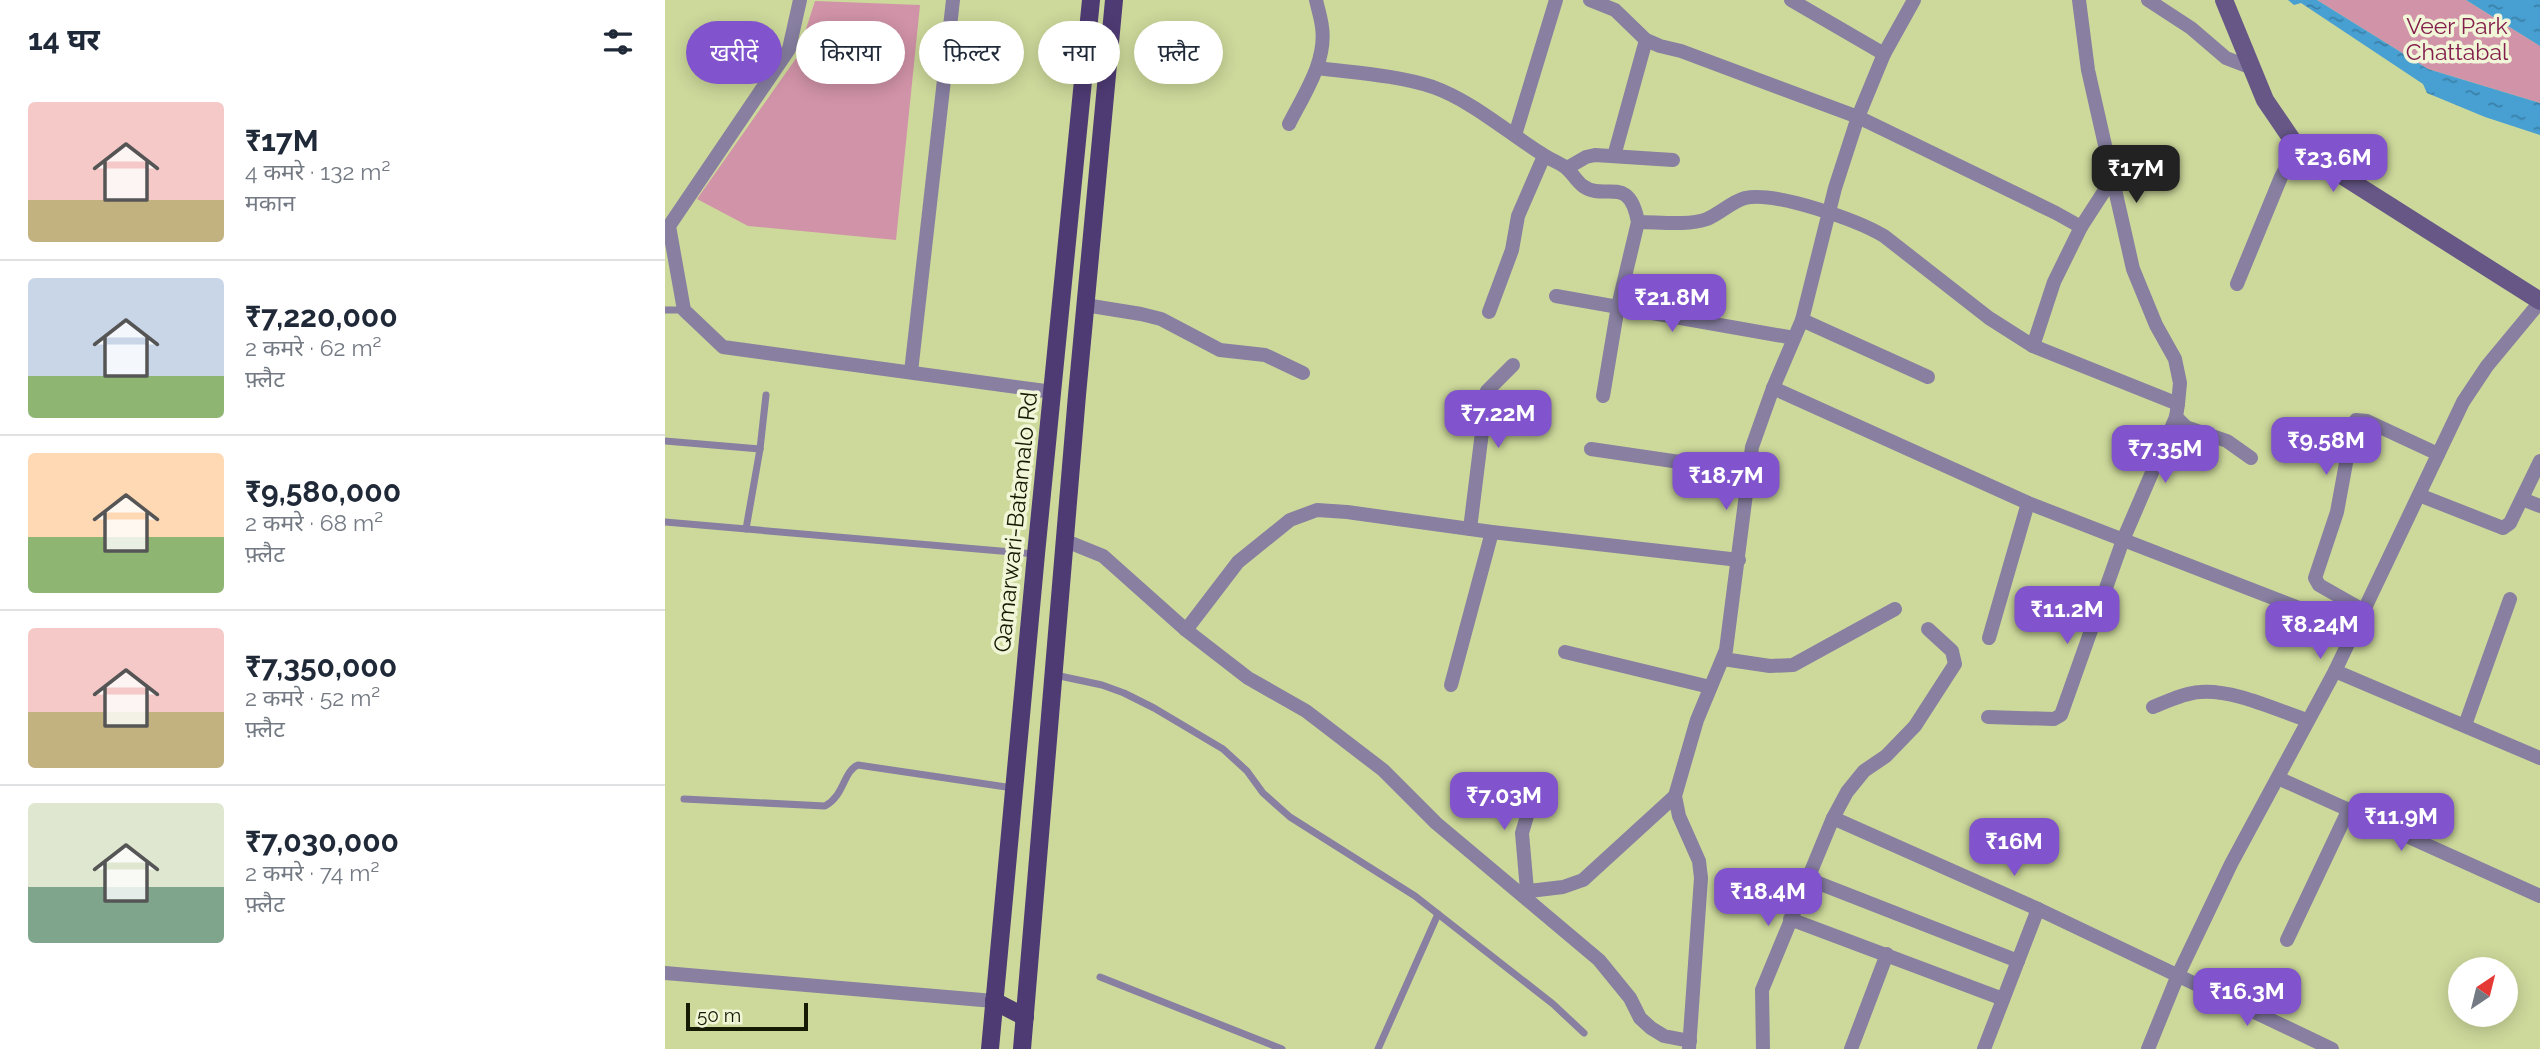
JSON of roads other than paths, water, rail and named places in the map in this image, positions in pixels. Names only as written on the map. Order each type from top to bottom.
[{"type":"main road","name":"Qamarwari-Batamalo Rd","points":[[990,1049],[1091,0]]},
{"type":"main road","points":[[1022,1049],[1085,305],[1114,0]]},
{"type":"main road","points":[[994,1001],[1025,1017]]},
{"type":"street","points":[[800,0],[789,49],[667,226],[684,310],[723,347],[1053,392]]},
{"type":"street","points":[[911,372],[953,0]]},
{"type":"street","points":[[1289,124],[1318,68],[1323,28],[1316,0]]},
{"type":"street","points":[[1515,135],[1556,0]]},
{"type":"street","points":[[1590,0],[1615,10],[1646,40],[1858,117],[2081,227]]},
{"type":"street","points":[[1791,0],[1884,54]]},
{"type":"street","points":[[1066,541],[1103,556],[1186,630],[1248,678],[1306,711],[1383,770],[1436,822],[1524,891],[1599,960],[1651,1028],[1689,1045],[1701,878],[1699,861],[1679,816],[1675,796],[1697,720],[1723,659],[1739,560],[1752,447],[1802,320],[1835,188],[1858,117],[1884,54],[1914,0]]},
{"type":"street","points":[[1988,717],[2055,719],[2061,715],[2123,540],[2177,410],[2179,372],[2133,269],[2088,71],[2079,0]]},
{"type":"street","points":[[2148,0],[2191,29],[2226,58],[2252,68]]},
{"type":"street","points":[[2148,1049],[2178,975],[2231,864],[2335,671],[2463,402],[2487,366],[2540,301],[2297,146],[2265,100],[2224,0]]},
{"type":"street","points":[[1614,156],[1646,40]]},
{"type":"street","points":[[1318,68],[1409,80],[1436,88],[1567,168],[1586,188],[1625,195],[1636,208],[1638,222],[1618,306],[1603,396]]},
{"type":"street","points":[[2237,284],[2297,146]]},
{"type":"street","points":[[1489,312],[1513,250],[1518,216],[1544,156]]},
{"type":"street","points":[[1567,168],[1586,157],[1673,160]]},
{"type":"street","points":[[2033,346],[2054,282],[2081,227],[2112,179]]},
{"type":"street","points":[[1638,222],[1693,222],[1708,218],[1745,198],[1762,197],[1831,212],[1865,225],[1884,236],[1989,318],[2033,346],[2177,410],[2186,427],[2227,441],[2251,458]]},
{"type":"street","points":[[1556,296],[1794,338]]},
{"type":"street","points":[[1085,305],[1161,319],[1220,349],[1265,355],[1303,373]]},
{"type":"street","points":[[1802,320],[1929,377]]},
{"type":"street","points":[[1470,529],[1484,398],[1487,391],[1513,365]]},
{"type":"street","points":[[1773,388],[2028,503],[2299,608]]},
{"type":"street","points":[[2363,610],[2319,585],[2315,578],[2337,512],[2353,425],[2356,420],[2367,421],[2438,454]]},
{"type":"street","points":[[1591,449],[1748,472]]},
{"type":"street","points":[[2419,495],[2503,528],[2510,523],[2540,461]]},
{"type":"street","points":[[2522,499],[2540,506]]},
{"type":"street","points":[[1989,638],[2028,503]]},
{"type":"street","points":[[1186,630],[1238,562],[1290,520],[1317,510],[1739,560]]},
{"type":"street","points":[[1451,685],[1492,532]]},
{"type":"street","points":[[2465,725],[2510,599]]},
{"type":"street","points":[[1723,659],[1770,666],[1793,665],[1895,609]]},
{"type":"street","points":[[1763,1049],[1762,990],[1833,818],[1855,781],[1902,741],[1955,664],[1954,654],[1927,629]]},
{"type":"street","points":[[1565,652],[1710,687]]},
{"type":"street","points":[[2335,671],[2540,758]]},
{"type":"street","points":[[2153,707],[2181,695],[2201,691],[2226,693],[2307,720]]},
{"type":"street","points":[[2277,778],[2540,896]]},
{"type":"street","points":[[1524,891],[1522,833],[1538,779]]},
{"type":"street","points":[[1524,891],[1563,887],[1583,880],[1675,796]]},
{"type":"street","points":[[2287,940],[2348,811]]},
{"type":"street","points":[[1833,818],[2038,909],[2332,1049]]},
{"type":"street","points":[[1808,878],[2018,961]]},
{"type":"street","points":[[1984,1049],[2038,909]]},
{"type":"street","points":[[1790,919],[2003,999]]},
{"type":"street","points":[[1851,1049],[1888,954]]},
{"type":"street","points":[[665,973],[994,1001]]},
{"type":"lane","points":[[665,310],[684,310]]},
{"type":"lane","points":[[746,529],[767,396]]},
{"type":"lane","points":[[665,441],[760,449]]},
{"type":"lane","points":[[665,523],[1036,554]]},
{"type":"lane","points":[[1055,675],[1102,685],[1124,693],[1223,749],[1247,771],[1263,793],[1290,817],[1415,896],[1553,1004],[1584,1033]]},
{"type":"lane","points":[[684,799],[825,806],[839,796],[848,774],[858,765],[1014,788]]},
{"type":"lane","points":[[1378,1049],[1438,914]]},
{"type":"lane","points":[[1100,977],[1282,1049]]},
{"type":"water","points":[[2288,0],[2317,0],[2428,69],[2540,103],[2540,135],[2485,117],[2427,93],[2423,84],[2301,3],[2294,5]]},
{"type":"water","points":[[2466,0],[2540,0],[2540,46]]},
{"type":"park label","name":"Veer Park Chattabal","points":[[2457,38]]}]
